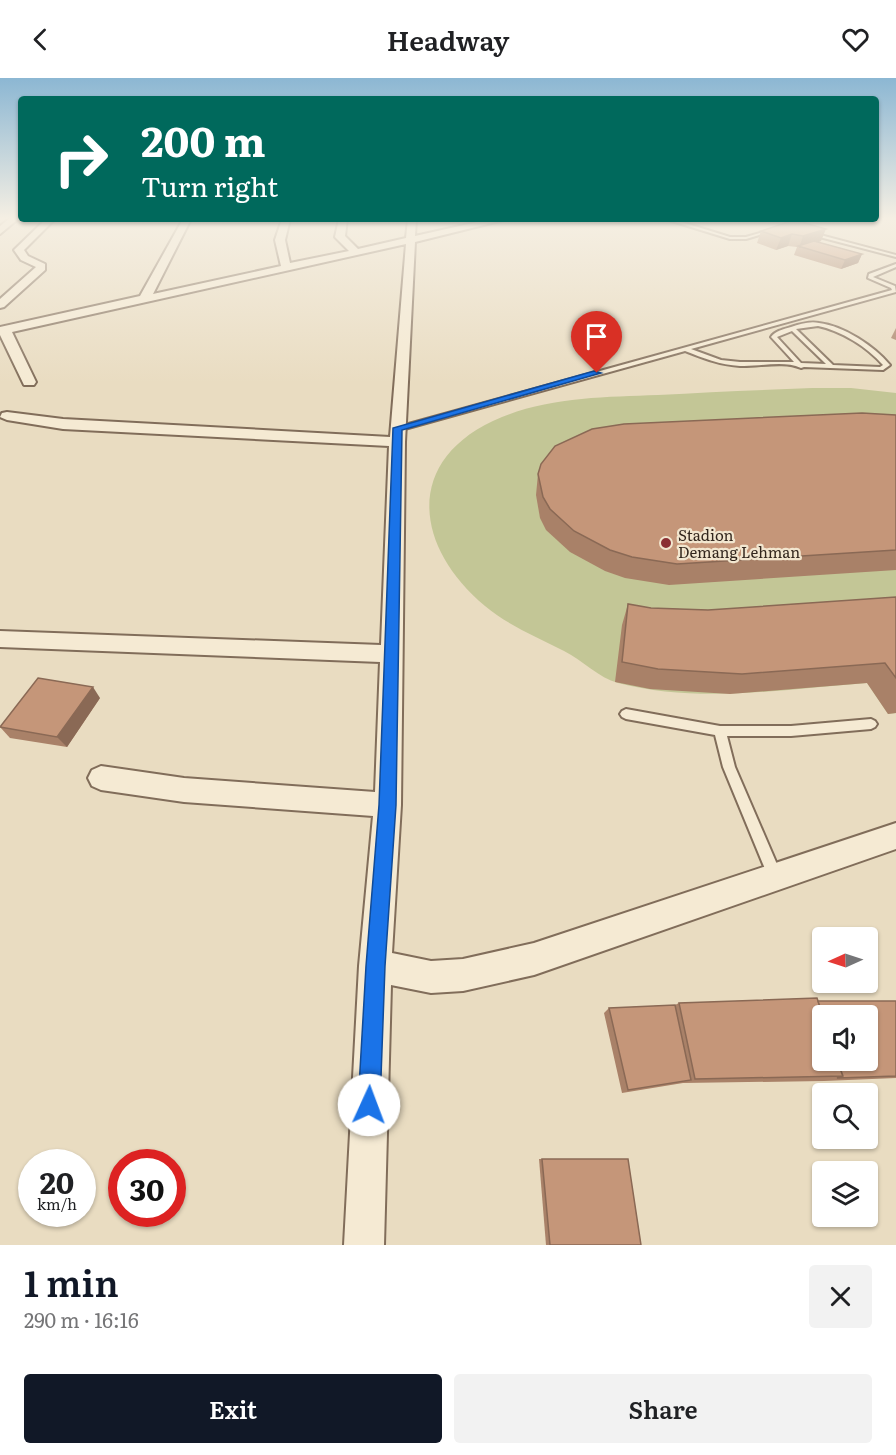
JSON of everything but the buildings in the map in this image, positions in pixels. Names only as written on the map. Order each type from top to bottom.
[{"type":"street","points":[[0,305],[36,273]]},
{"type":"street","points":[[145,298],[158,273]]},
{"type":"street","points":[[29,382],[2,330],[257,273]]},
{"type":"street","points":[[364,1245],[375,966],[388,805],[397,435],[408,273]]},
{"type":"street","points":[[6,416],[63,424],[397,435]]},
{"type":"street","points":[[0,639],[391,654]]},
{"type":"street","points":[[101,778],[184,790],[388,805]]},
{"type":"street","points":[[375,966],[431,976],[463,975],[496,969],[534,959],[896,836]]},
{"type":"lane","points":[[397,435],[686,349],[895,291],[894,287],[870,278],[875,273]]},
{"type":"lane","points":[[686,349],[720,362],[801,366],[831,366],[870,369],[881,369],[887,365],[879,355],[829,327],[811,324],[777,334],[774,337],[801,366]]},
{"type":"lane","points":[[793,329],[831,366]]},
{"type":"lane","points":[[626,714],[720,731],[790,731],[872,724]]},
{"type":"lane","points":[[720,731],[729,767],[775,877]]},
{"type":"green space","name":"Stadion Demang Lehman","points":[[851,388],[896,393],[896,713],[888,714],[867,683],[711,694],[649,689],[611,681],[571,655],[513,625],[485,606],[461,582],[443,556],[432,530],[429,504],[434,478],[448,455],[470,434],[502,417],[540,405],[578,399]]},
{"type":"place","name":"Stadion Demang Lehman","points":[[666,543]]},
{"type":"route","points":[[369,1105],[375,966],[388,805],[398,428],[597,373]]}]
